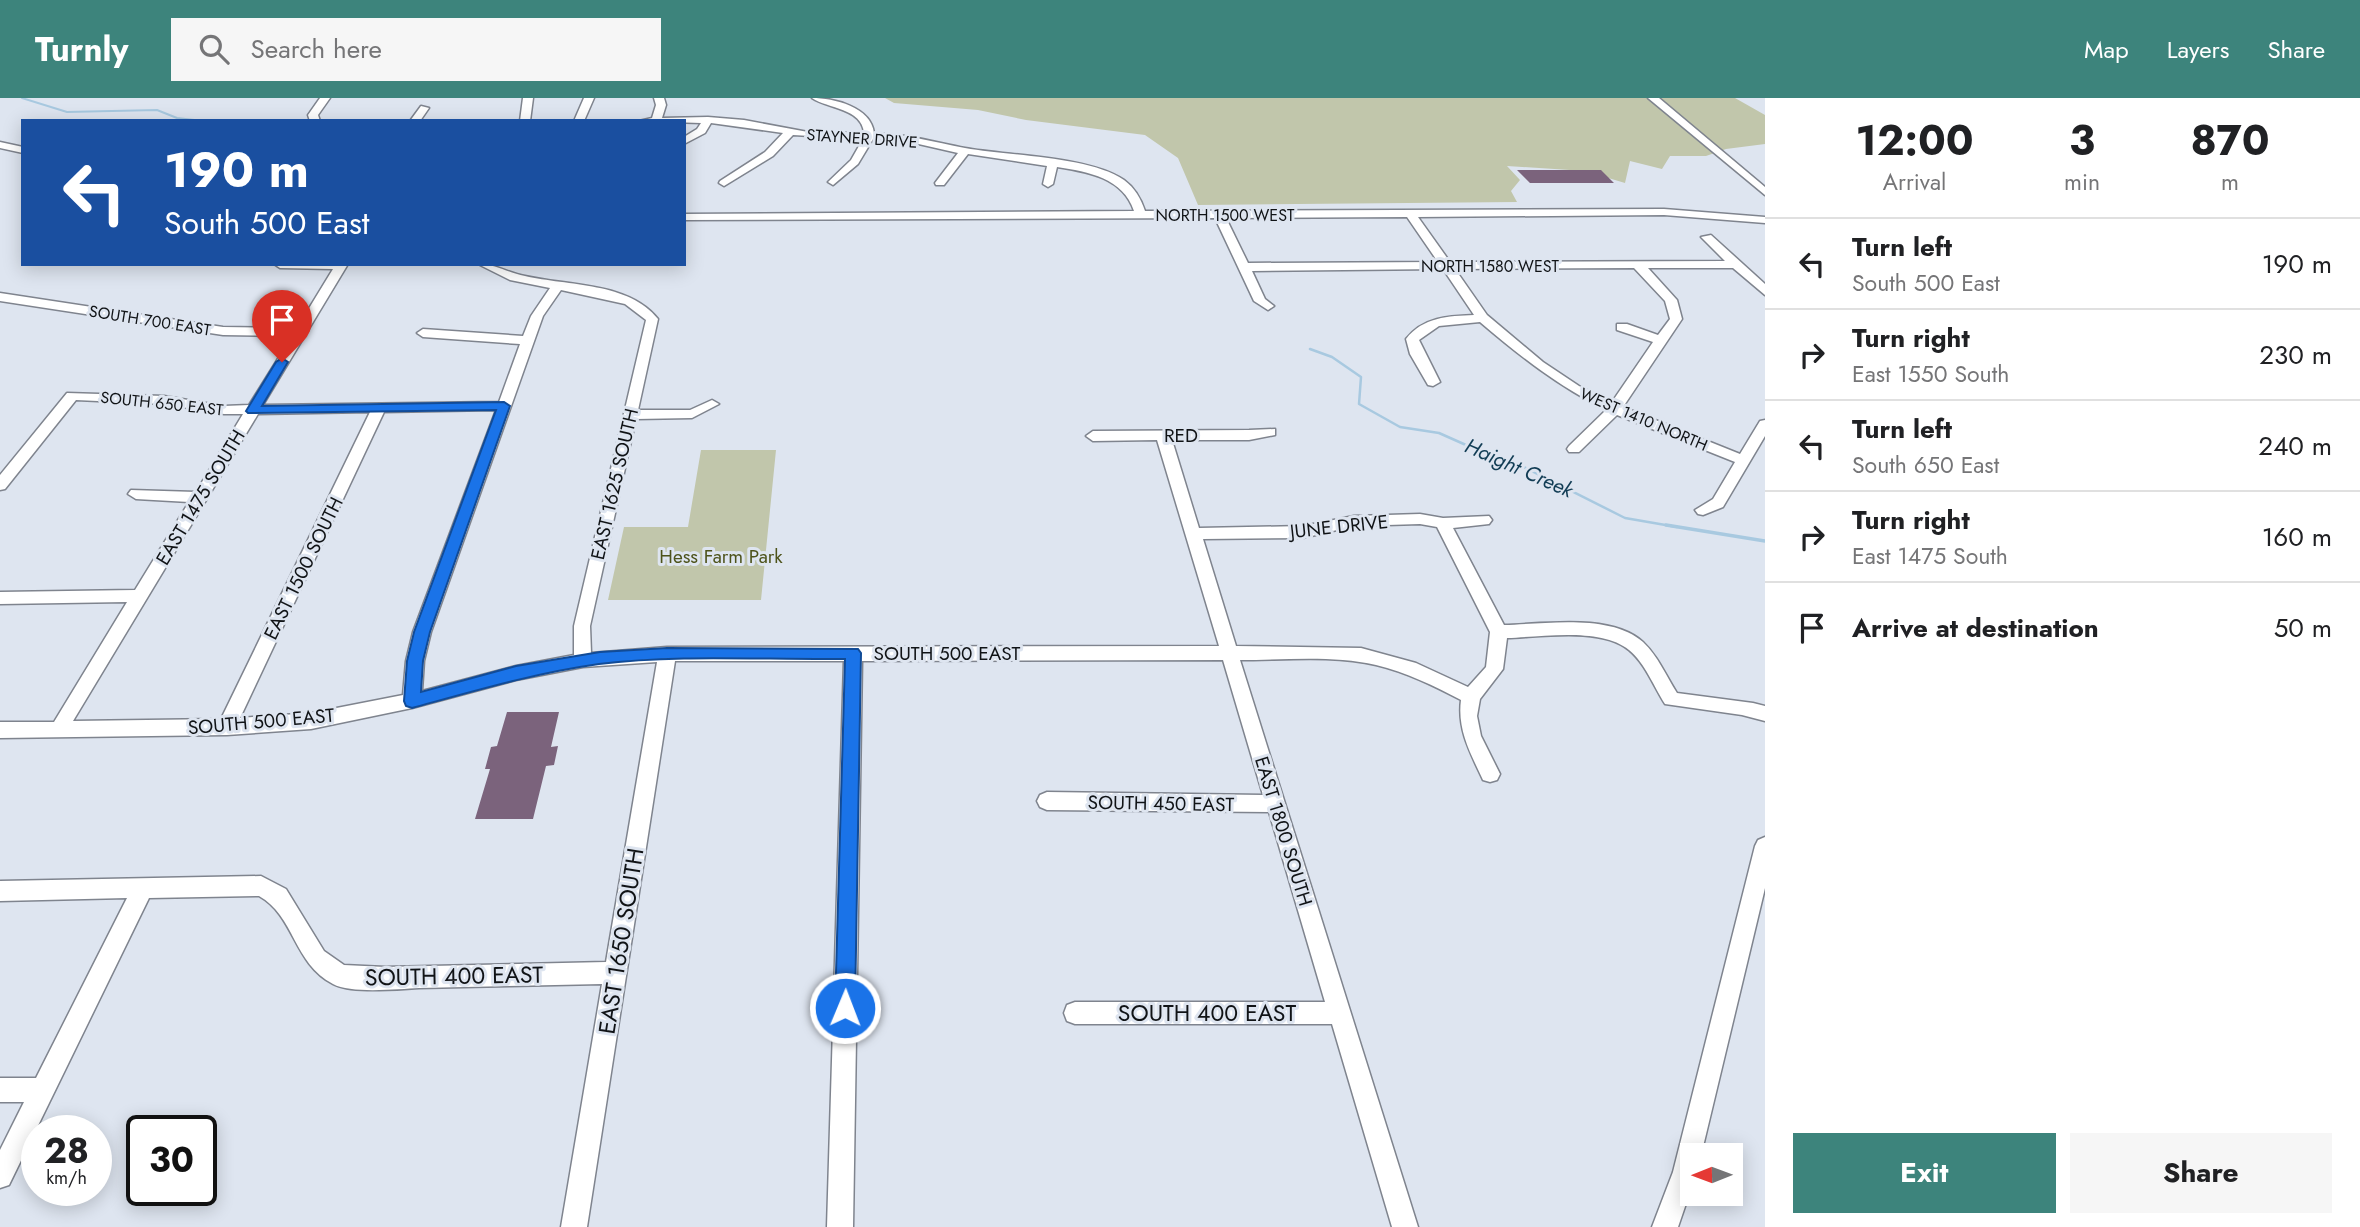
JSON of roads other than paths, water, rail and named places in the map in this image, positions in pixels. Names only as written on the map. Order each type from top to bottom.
[{"type":"street","points":[[315,119],[313,115],[325,98]]},
{"type":"street","points":[[525,119],[524,105],[528,98]]},
{"type":"street","points":[[580,119],[589,98]]},
{"type":"street","points":[[657,119],[661,105],[659,98]]},
{"type":"street","points":[[817,98],[855,112],[868,124],[869,135],[864,153],[833,182]]},
{"type":"street","points":[[1653,98],[1765,192]]},
{"type":"street","points":[[416,119],[424,108]]},
{"type":"street","name":"STAYNER DRIVE","points":[[686,120],[744,123],[789,133],[825,136],[901,137],[965,151],[1054,164],[1102,174],[1121,183],[1135,198],[1141,215]]},
{"type":"street","points":[[686,140],[701,131],[708,120]]},
{"type":"street","points":[[724,183],[769,154],[789,133]]},
{"type":"street","points":[[0,145],[21,150]]},
{"type":"street","points":[[940,183],[965,151]]},
{"type":"street","points":[[1048,184],[1054,164]]},
{"type":"street","points":[[1745,175],[1765,175]]},
{"type":"street","name":"NORTH 1500 WEST","points":[[686,217],[1678,212],[1765,220]]},
{"type":"street","name":"WEST 1410 NORTH","points":[[1411,214],[1483,318],[1538,365],[1574,389],[1613,408],[1745,461]]},
{"type":"street","points":[[1220,216],[1260,302],[1268,306]]},
{"type":"street","points":[[1707,237],[1765,291]]},
{"type":"street","name":"NORTH 1580 WEST","points":[[1243,267],[1736,264]]},
{"type":"street","points":[[1574,449],[1583,443],[1613,408],[1675,319],[1671,300],[1638,265]]},
{"type":"street","name":"EAST 1475 SOUTH","points":[[59,729],[340,266]]},
{"type":"street","points":[[412,701],[415,661],[422,632],[528,340],[544,303],[558,286],[524,280],[489,266]]},
{"type":"street","name":"EAST 1625 SOUTH","points":[[558,286],[627,301],[647,310],[652,319],[582,626],[583,660]]},
{"type":"street","name":"SOUTH 700 EAST","points":[[0,297],[223,331],[300,332]]},
{"type":"street","points":[[1433,382],[1416,354],[1412,339],[1421,327],[1483,318]]},
{"type":"street","points":[[1622,327],[1659,340]]},
{"type":"street","points":[[423,333],[528,340]]},
{"type":"street","name":"SOUTH 650 EAST","points":[[0,485],[72,396],[164,400],[199,408],[253,411],[504,406]]},
{"type":"street","points":[[630,415],[692,414],[712,404]]},
{"type":"street","name":"EAST 1500 SOUTH","points":[[227,727],[379,408]]},
{"type":"street","points":[[1703,510],[1718,503],[1765,424]]},
{"type":"street","name":"RED","points":[[1093,436],[1249,435],[1270,432]]},
{"type":"street","name":"EAST 1800 SOUTH","points":[[1163,435],[1405,1227]]},
{"type":"street","points":[[136,494],[201,497]]},
{"type":"street","name":"JUNE DRIVE","points":[[1194,534],[1303,532],[1354,521],[1420,519],[1443,523],[1483,520]]},
{"type":"street","points":[[1443,523],[1499,632],[1494,669],[1471,697],[1468,716],[1472,736],[1490,774]]},
{"type":"street","points":[[0,598],[140,596]]},
{"type":"street","points":[[1499,632],[1604,631],[1623,636],[1638,647],[1671,699],[1690,704],[1736,705],[1765,714]]},
{"type":"street","points":[[840,1227],[853,653]]},
{"type":"street","name":"SOUTH 500 EAST","points":[[0,730],[227,727],[311,720],[412,701],[516,673],[583,660],[667,654],[1370,654],[1421,672],[1471,697]]},
{"type":"street","name":"EAST 1650 SOUTH","points":[[574,1227],[667,654]]},
{"type":"street","points":[[1671,699],[1684,695],[1727,695],[1765,704]]},
{"type":"street","name":"SOUTH 450 EAST","points":[[1047,801],[1276,804]]},
{"type":"street","points":[[1665,1227],[1685,1172],[1765,846]]},
{"type":"street","name":"SOUTH 400 EAST","points":[[0,891],[261,886],[279,896],[316,958],[340,976],[385,978],[615,973]]},
{"type":"street","points":[[0,1176],[143,888]]},
{"type":"street","name":"SOUTH 400 EAST","points":[[1075,1013],[1339,1013]]},
{"type":"street","points":[[0,1090],[42,1090]]},
{"type":"waterway","name":"Haight Creek","points":[[22,98],[67,112],[157,110],[186,119]]},
{"type":"waterway","name":"Haight Creek","points":[[1310,349],[1332,357],[1361,377],[1359,404],[1400,427],[1439,433],[1484,453],[1506,458],[1625,518],[1677,527]]},
{"type":"waterway","name":"Haight Creek","points":[[1666,525],[1765,541]]},
{"type":"park label","name":"Hess Farm Park","points":[[721,556]]}]
